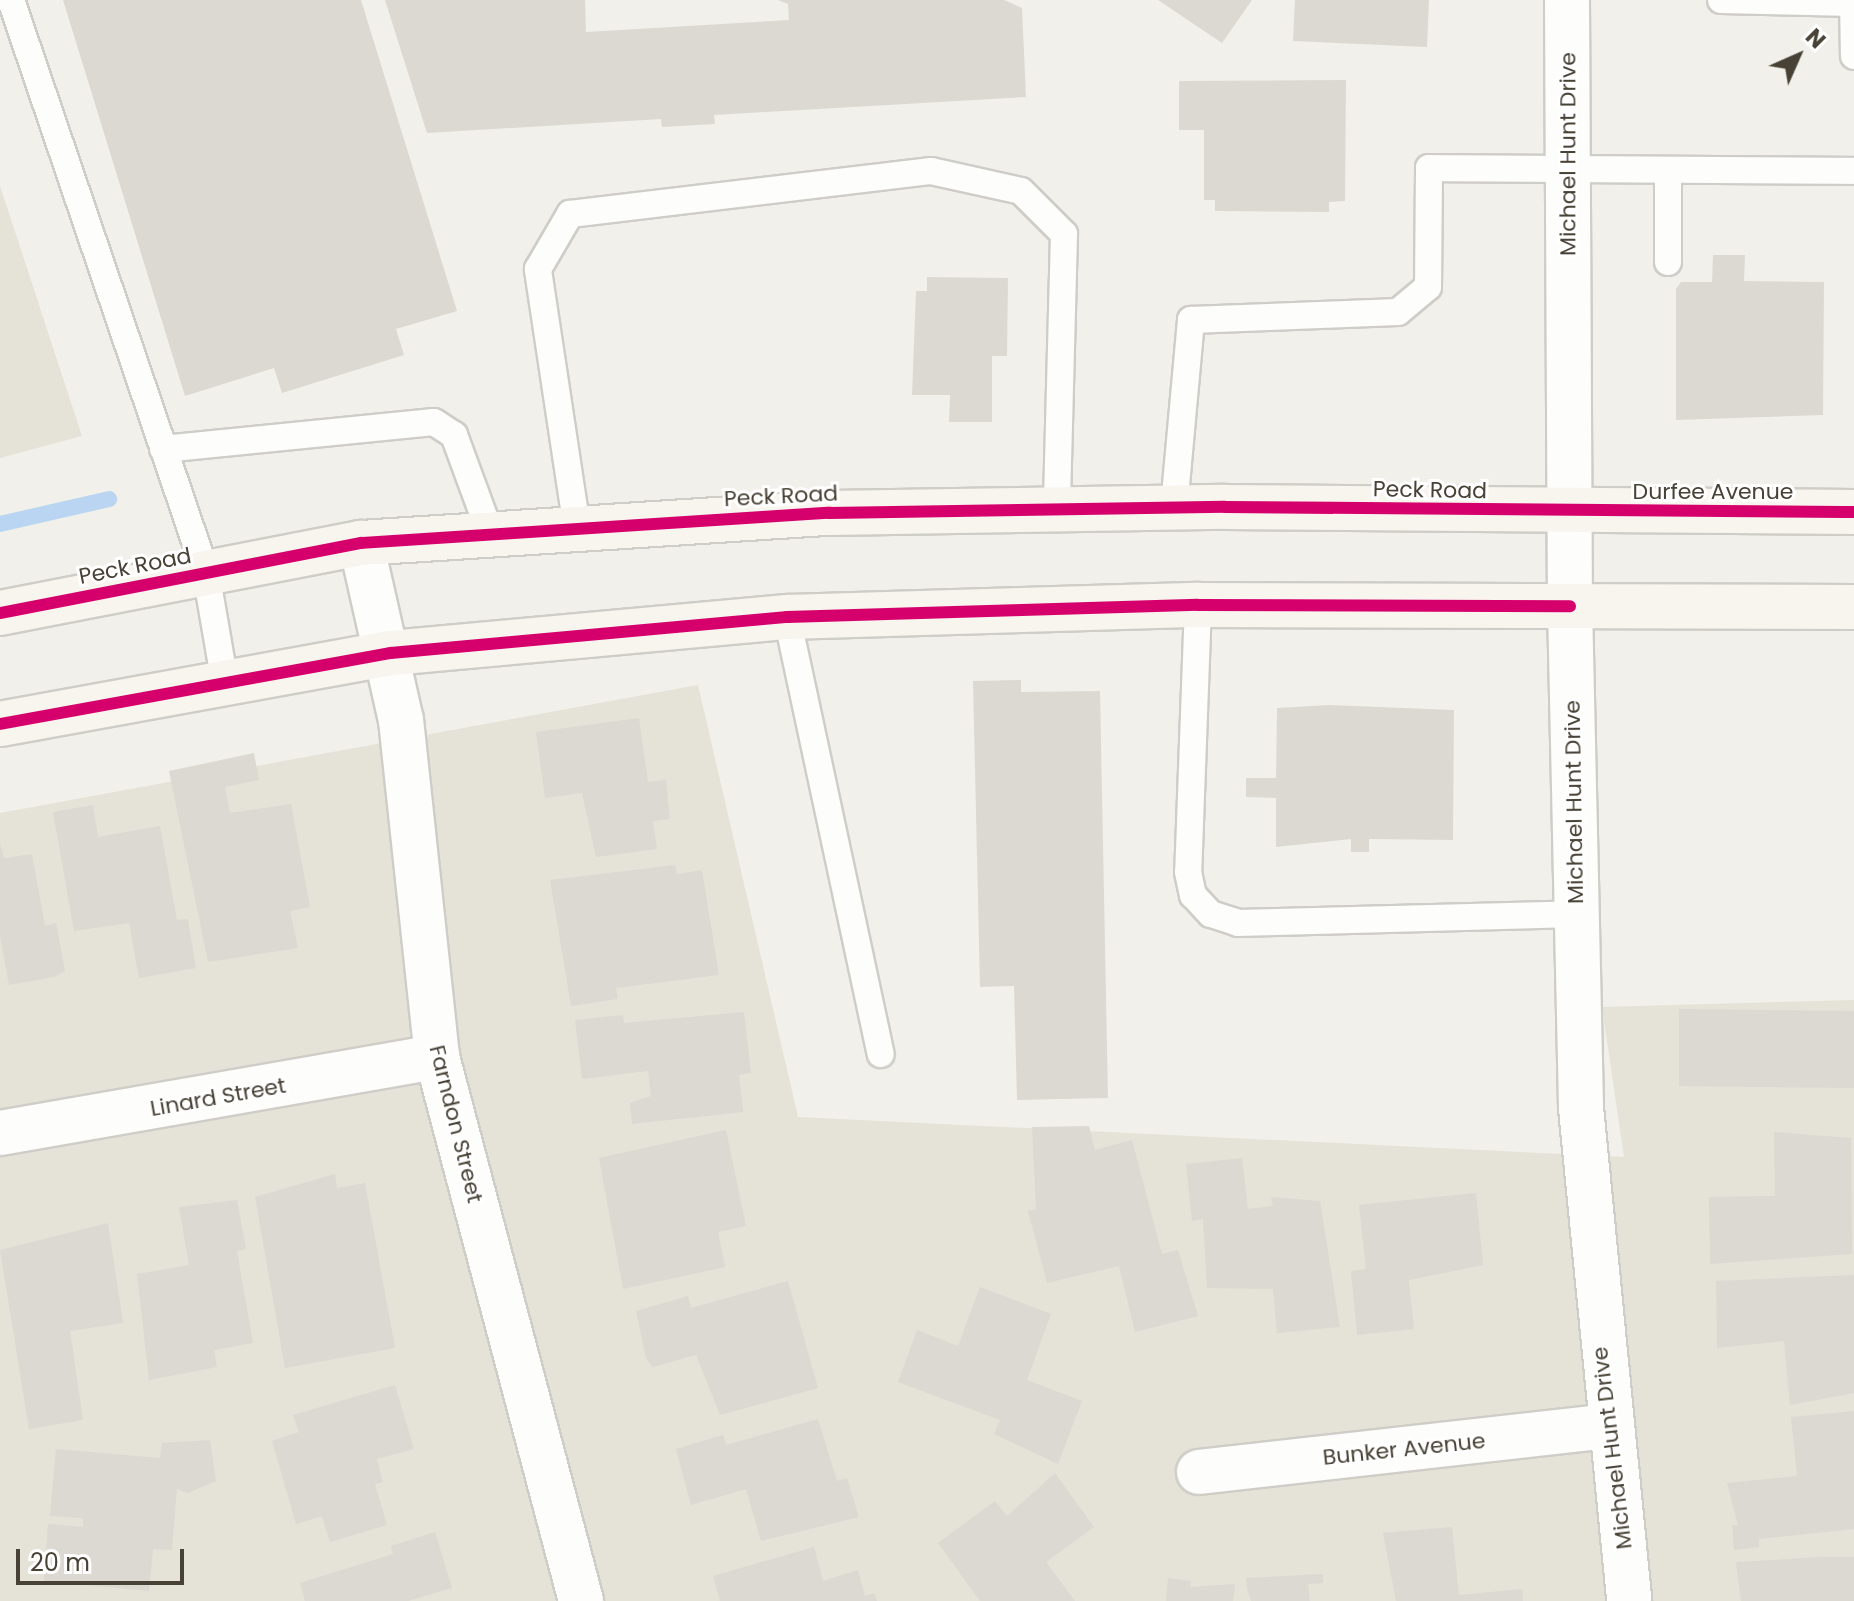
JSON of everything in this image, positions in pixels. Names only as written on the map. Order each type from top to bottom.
[{"type":"main road","name":"Peck Road","points":[[0,613],[361,543],[490,533],[1057,509],[1174,507],[1572,514]]},
{"type":"main road","name":"Durfee Avenue","points":[[1572,514],[1854,512]]},
{"type":"main road","points":[[0,724],[391,653],[787,617],[1198,605],[1854,607]]},
{"type":"street","name":"Michael Hunt Drive","points":[[1567,0],[1572,514],[1570,606],[1581,1108],[1609,1426],[1629,1601]]},
{"type":"street","name":"Farndon Street","points":[[361,543],[391,653],[437,1057],[581,1601]]},
{"type":"street","name":"Linard Street","points":[[0,1133],[437,1057]]},
{"type":"street","name":"Bunker Avenue","points":[[1199,1472],[1609,1426]]},
{"type":"lane","points":[[11,0],[206,573],[225,683]]},
{"type":"lane","points":[[1721,0],[1853,2],[1854,56]]},
{"type":"lane","points":[[1174,507],[1191,320],[1398,312],[1428,287],[1429,168],[1568,172],[1854,171]]},
{"type":"lane","points":[[577,528],[538,269],[570,214],[931,171],[1021,191],[1064,234],[1057,509]]},
{"type":"lane","points":[[1668,172],[1668,262]]},
{"type":"lane","points":[[163,449],[434,422],[454,435],[490,533]]},
{"type":"lane","points":[[1198,605],[1188,872],[1193,895],[1211,914],[1238,923],[1577,914]]},
{"type":"lane","points":[[787,617],[881,1054]]},
{"type":"shaded area","points":[[0,186],[82,436],[0,458]]},
{"type":"shaded area","points":[[698,685],[798,1117],[1624,1157],[1602,1007],[1854,1000],[1854,1601],[0,1601],[0,813]]},
{"type":"building","points":[[63,0],[361,0],[457,311],[396,329],[404,355],[282,393],[274,368],[185,396]]},
{"type":"building","points":[[385,0],[585,0],[586,32],[789,20],[788,4],[778,0],[1004,0],[1022,8],[1026,97],[714,115],[715,124],[662,127],[661,119],[427,133]]},
{"type":"building","points":[[1158,0],[1252,0],[1222,43]]},
{"type":"building","points":[[1295,0],[1429,0],[1427,47],[1293,41]]},
{"type":"building","points":[[1346,80],[1345,201],[1329,202],[1329,212],[1215,211],[1215,200],[1204,200],[1204,130],[1179,130],[1179,81]]},
{"type":"building","points":[[1713,255],[1745,255],[1744,281],[1824,282],[1823,415],[1676,420],[1676,289],[1681,282],[1712,282]]},
{"type":"building","points":[[927,277],[1008,278],[1007,356],[992,356],[992,422],[949,422],[950,395],[912,395],[916,291],[927,291]]},
{"type":"building","points":[[1021,680],[1021,692],[1100,691],[1108,1098],[1017,1100],[1014,986],[980,987],[973,681]]},
{"type":"building","points":[[1329,705],[1454,710],[1453,840],[1369,839],[1369,852],[1351,852],[1351,839],[1276,847],[1276,798],[1246,797],[1246,778],[1276,778],[1277,708]]},
{"type":"building","points":[[639,718],[648,782],[666,780],[670,819],[653,821],[657,849],[596,857],[582,793],[545,798],[536,732]]},
{"type":"building","points":[[254,753],[259,780],[225,787],[230,813],[291,804],[310,907],[290,911],[298,948],[208,962],[169,771]]},
{"type":"building","points":[[93,805],[98,837],[160,826],[177,920],[188,919],[196,968],[139,978],[129,923],[74,931],[53,812]]},
{"type":"building","points":[[0,844],[4,858],[32,854],[45,926],[56,923],[65,971],[54,977],[9,985],[0,937]]},
{"type":"building","points":[[675,865],[677,874],[702,870],[719,975],[616,988],[618,999],[571,1006],[550,880]]},
{"type":"building","points":[[1679,1009],[1854,1011],[1854,1088],[1679,1086]]},
{"type":"building","points":[[744,1012],[751,1073],[739,1075],[743,1112],[632,1124],[630,1103],[651,1096],[648,1071],[582,1079],[575,1020],[623,1015],[624,1023]]},
{"type":"building","points":[[1089,1126],[1095,1150],[1132,1140],[1162,1254],[1178,1250],[1198,1316],[1135,1332],[1119,1266],[1047,1283],[1028,1211],[1036,1209],[1032,1127]]},
{"type":"building","points":[[726,1130],[746,1226],[718,1232],[725,1267],[623,1289],[599,1158]]},
{"type":"building","points":[[1774,1132],[1851,1138],[1852,1254],[1710,1264],[1709,1197],[1775,1196]]},
{"type":"building","points":[[1242,1158],[1248,1209],[1273,1206],[1271,1197],[1320,1201],[1340,1327],[1277,1333],[1273,1289],[1207,1288],[1203,1219],[1192,1221],[1186,1164]]},
{"type":"building","points":[[335,1174],[337,1188],[365,1183],[395,1348],[285,1368],[255,1197]]},
{"type":"building","points":[[1476,1193],[1483,1265],[1409,1280],[1414,1329],[1357,1335],[1351,1271],[1366,1269],[1359,1205]]},
{"type":"building","points":[[237,1200],[246,1249],[237,1251],[253,1343],[214,1350],[217,1367],[149,1380],[137,1274],[189,1265],[179,1207]]},
{"type":"building","points":[[108,1223],[123,1323],[70,1331],[83,1420],[29,1429],[0,1250]]},
{"type":"building","points":[[1854,1275],[1854,1393],[1790,1405],[1784,1341],[1717,1348],[1716,1281]]},
{"type":"building","points":[[788,1281],[818,1388],[720,1415],[696,1355],[653,1367],[646,1358],[636,1311],[688,1296],[691,1308]]},
{"type":"building","points":[[980,1287],[1051,1314],[1027,1380],[1082,1401],[1058,1464],[994,1434],[1000,1420],[898,1382],[917,1330],[958,1346]]},
{"type":"building","points":[[395,1385],[414,1449],[377,1459],[383,1482],[375,1484],[387,1525],[330,1542],[322,1516],[296,1524],[272,1441],[299,1432],[293,1415]]},
{"type":"building","points":[[1854,1411],[1854,1529],[1759,1539],[1759,1547],[1734,1550],[1732,1525],[1738,1525],[1727,1483],[1797,1476],[1791,1417]]},
{"type":"building","points":[[818,1419],[837,1481],[847,1478],[859,1517],[761,1541],[746,1489],[691,1505],[676,1449],[723,1435],[726,1445]]},
{"type":"building","points":[[210,1440],[216,1481],[188,1493],[177,1489],[172,1550],[153,1549],[149,1591],[44,1581],[48,1524],[83,1527],[83,1518],[50,1516],[56,1449],[160,1458],[162,1443]]},
{"type":"building","points":[[1055,1473],[1094,1527],[1046,1562],[1075,1601],[980,1601],[938,1543],[995,1501],[1007,1516]]},
{"type":"building","points":[[1452,1527],[1459,1595],[1522,1589],[1523,1601],[1396,1601],[1383,1533]]},
{"type":"building","points":[[435,1532],[452,1588],[408,1601],[305,1601],[300,1583],[393,1554],[391,1546]]},
{"type":"building","points":[[814,1547],[823,1581],[858,1570],[865,1596],[874,1593],[877,1601],[720,1601],[713,1576]]},
{"type":"building","points":[[1854,1557],[1854,1601],[1741,1601],[1736,1562]]},
{"type":"building","points":[[1323,1574],[1323,1583],[1308,1584],[1310,1601],[1251,1601],[1247,1588],[1246,1578]]},
{"type":"building","points":[[1168,1578],[1191,1581],[1190,1587],[1235,1584],[1233,1601],[1166,1601]]},
{"type":"waterway","points":[[0,524],[109,499]]},
{"type":"cycle path","points":[[0,613],[361,543],[829,513],[1225,507],[1854,512]]},
{"type":"cycle path","points":[[0,724],[391,653],[787,617],[1198,605],[1570,606]]}]
